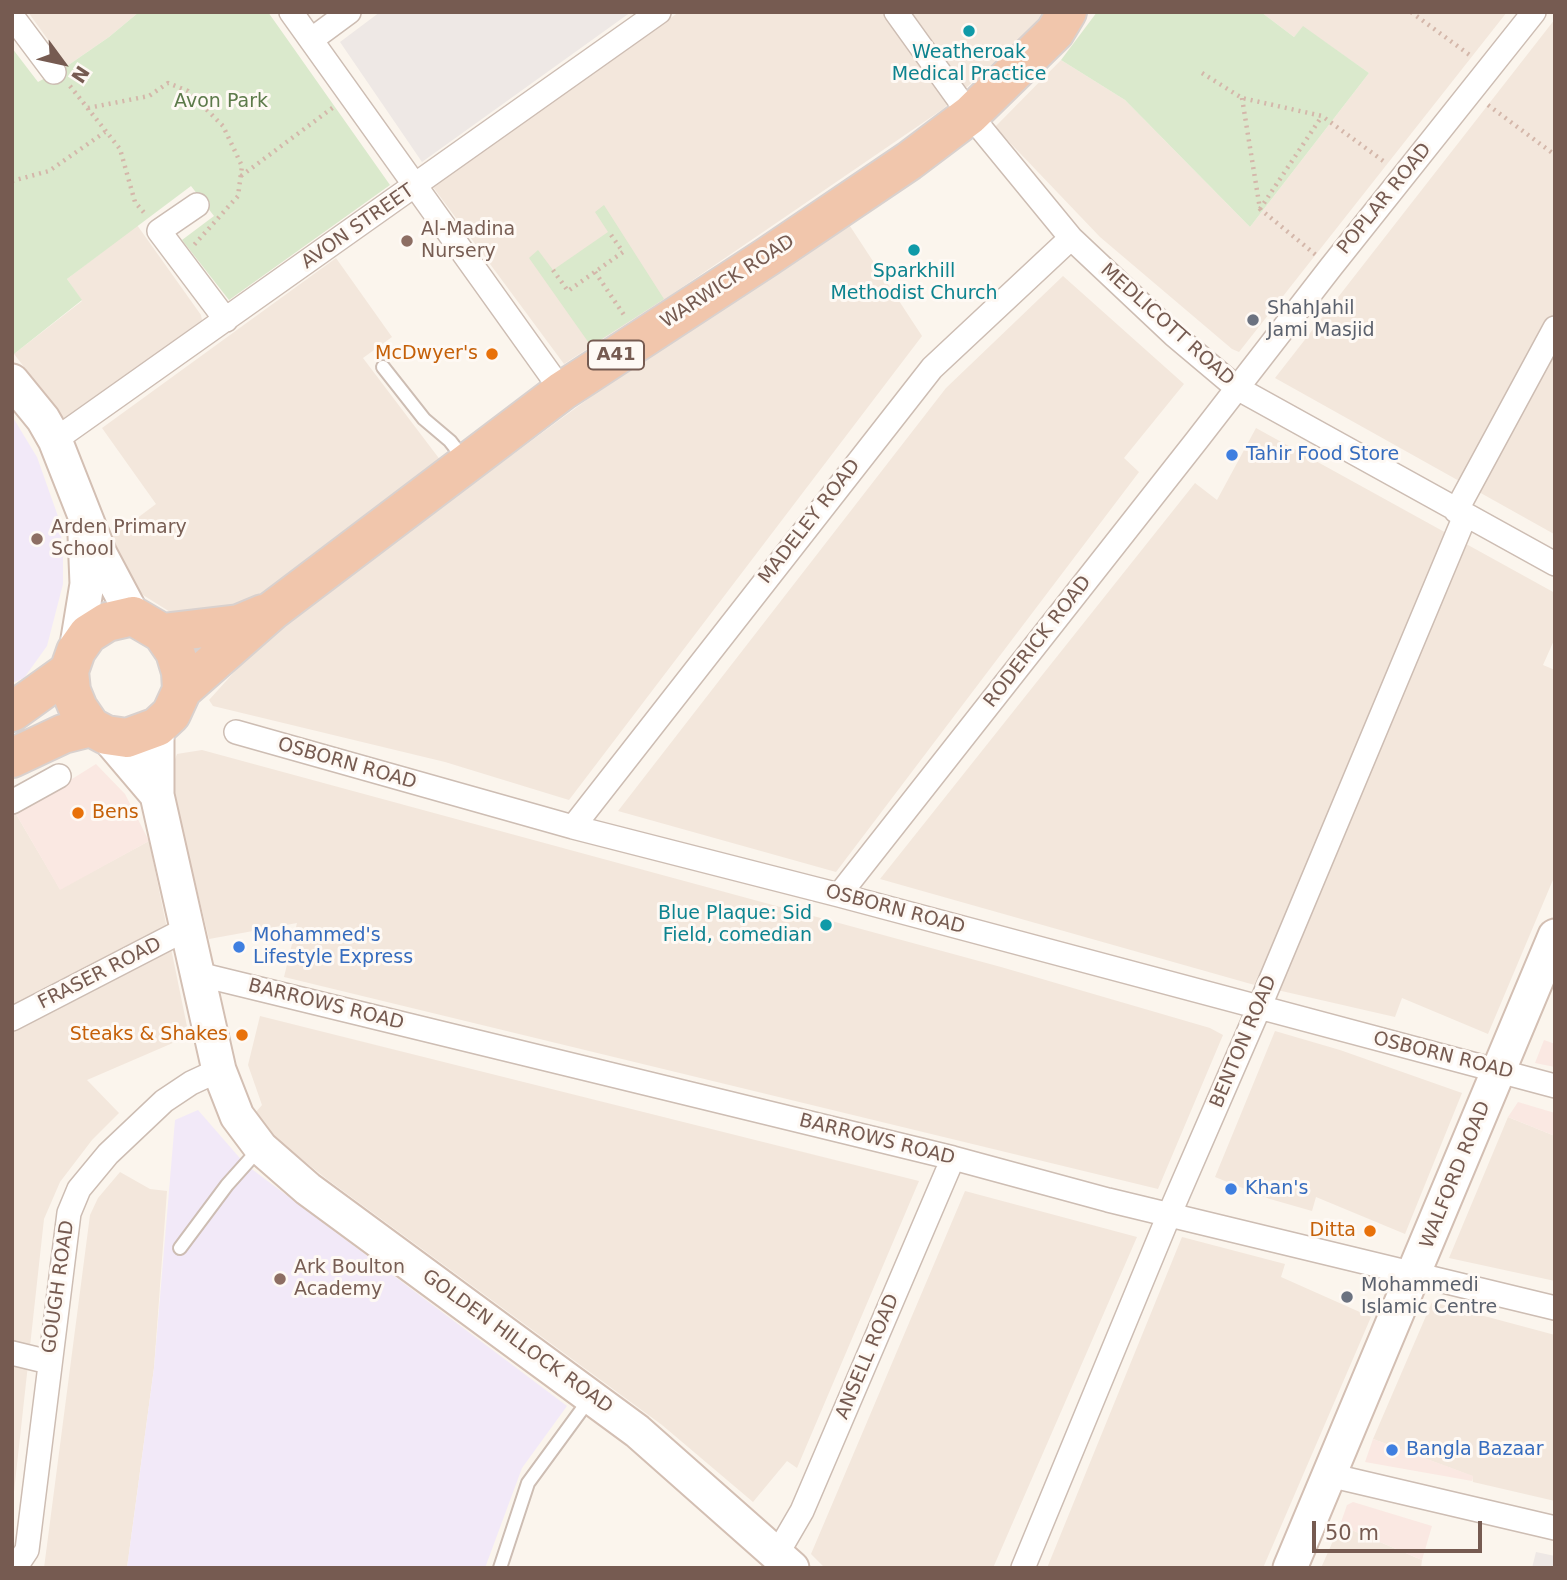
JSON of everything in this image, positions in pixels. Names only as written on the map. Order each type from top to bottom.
[{"type":"highway","name":"WARWICK ROAD","points":[[181,690],[272,610],[562,391],[778,250],[909,161],[970,115],[1055,32],[1067,12]]},
{"type":"highway","name":"WARWICK ROAD","points":[[148,625],[239,624],[272,610]]},
{"type":"highway","points":[[12,712],[72,661],[88,635],[107,622],[148,625],[176,652],[181,672],[181,690],[171,714],[157,727],[127,738],[99,731],[63,734],[12,758]]},
{"type":"highway","points":[[72,661],[71,691],[99,731]]},
{"type":"main road","points":[[12,381],[43,419],[55,440],[100,554],[148,625]]},
{"type":"main road","points":[[72,661],[87,584],[85,515]]},
{"type":"main road","name":"GOLDEN HILLOCK ROAD","points":[[157,727],[157,795],[219,1070],[237,1116],[261,1148],[308,1189],[637,1431],[784,1561]]},
{"type":"main road","name":"GOLDEN HILLOCK ROAD","points":[[99,731],[157,795]]},
{"type":"main road","name":"WALFORD ROAD","points":[[1290,1568],[1555,936]]},
{"type":"street","points":[[291,12],[562,391]]},
{"type":"street","points":[[311,40],[349,12]]},
{"type":"street","name":"AVON STREET","points":[[55,440],[659,12]]},
{"type":"street","name":"MEDLICOTT ROAD","points":[[896,12],[970,115],[1071,238],[1174,335],[1237,388],[1555,564]]},
{"type":"street","name":"POPLAR ROAD","points":[[1237,388],[1534,12]]},
{"type":"street","points":[[12,16],[54,72]]},
{"type":"street","points":[[197,205],[159,231],[226,320]]},
{"type":"street","name":"MADELEY ROAD","points":[[573,827],[932,368],[1071,238]]},
{"type":"street","name":"BENTON ROAD","points":[[1023,1568],[1169,1215],[1259,1008],[1461,514],[1555,328]]},
{"type":"street","name":"RODERICK ROAD","points":[[839,895],[1237,388]]},
{"type":"street","name":"OSBORN ROAD","points":[[236,732],[312,744],[573,827],[1555,1086]]},
{"type":"street","points":[[12,802],[59,776]]},
{"type":"street","name":"FRASER ROAD","points":[[12,1019],[188,928]]},
{"type":"street","name":"BARROWS ROAD","points":[[198,974],[953,1157],[1169,1215],[1555,1308]]},
{"type":"street","name":"GOUGH ROAD","points":[[15,1568],[27,1550],[69,1213],[79,1189],[108,1154],[164,1101],[191,1083],[219,1070]]},
{"type":"street","name":"ANSELL ROAD","points":[[784,1561],[802,1511],[953,1157]]},
{"type":"street","points":[[12,1353],[49,1362]]},
{"type":"street","points":[[1329,1475],[1555,1528]]},
{"type":"lane","points":[[383,367],[424,419],[450,441],[467,462]]},
{"type":"lane","points":[[180,1248],[227,1185],[261,1148]]},
{"type":"lane","points":[[500,1568],[528,1483],[591,1397]]},
{"type":"path","points":[[1411,12],[1489,69]]},
{"type":"path","points":[[54,72],[89,108],[120,149],[135,202],[159,231]]},
{"type":"path","points":[[1202,73],[1242,99],[1322,116],[1403,176]]},
{"type":"path","points":[[89,108],[149,96],[169,83],[188,91],[223,126],[242,166],[237,196],[181,259]]},
{"type":"path","points":[[1470,92],[1555,155]]},
{"type":"path","points":[[240,177],[349,96]]},
{"type":"path","points":[[1242,99],[1260,209],[1331,267]]},
{"type":"path","points":[[1260,209],[1322,116]]},
{"type":"path","points":[[12,181],[49,171],[105,132]]},
{"type":"path","points":[[553,270],[568,291],[623,253],[609,232]]},
{"type":"path","points":[[595,272],[640,339]]},
{"type":"shaded area","points":[[28,12],[139,12],[67,66]]},
{"type":"shaded area","points":[[380,12],[631,12],[422,162],[340,42]]},
{"type":"shaded area","points":[[679,12],[1043,12],[1037,23],[943,109],[668,297],[564,364],[433,187]]},
{"type":"shaded area","points":[[1261,12],[1507,12],[1239,352],[1232,349],[1100,237],[995,127],[1061,60],[1125,100],[1250,227],[1369,73],[1303,27],[1294,37]]},
{"type":"shaded area","points":[[1555,19],[1555,532],[1554,534],[1275,378]]},
{"type":"shaded area","points":[[848,223],[922,336],[569,800],[445,762],[213,706],[209,700],[245,660],[317,599],[600,390],[765,274]]},
{"type":"shaded area","points":[[137,225],[202,320],[65,420],[14,354],[82,301],[67,279]]},
{"type":"shaded area","points":[[336,258],[392,337],[363,358],[441,461],[286,583],[218,612],[175,615],[143,595],[116,567],[108,540],[156,504],[102,428]]},
{"type":"shaded area","points":[[1063,276],[1184,384],[1124,458],[1139,472],[836,872],[618,811],[946,388]]},
{"type":"shaded area","name":"Arden Primary School","points":[[12,416],[37,457],[60,522],[63,584],[47,646],[24,678],[12,683]]},
{"type":"shaded area","points":[[1256,428],[1555,593],[1555,638],[1543,665],[1555,670],[1555,875],[1488,1034],[1402,998],[1395,1017],[1251,984],[880,879],[1195,483],[1217,500]]},
{"type":"shaded area","points":[[202,750],[1001,967],[1210,1028],[1223,1035],[1158,1189],[284,977],[297,923],[209,939],[169,775],[177,754]]},
{"type":"shaded area","points":[[96,764],[125,794],[149,841],[60,890],[16,814]]},
{"type":"shaded area","points":[[16,814],[60,889],[149,841],[189,1036],[87,1080],[119,1113],[92,1140],[60,1182],[44,1219],[12,1510],[12,816]]},
{"type":"shaded area","points":[[260,1016],[919,1181],[797,1468],[787,1461],[753,1502],[662,1425],[328,1180],[266,1131],[256,1112],[262,1105],[248,1065]]},
{"type":"shaded area","points":[[1275,1031],[1340,1050],[1462,1093],[1405,1234],[1316,1197],[1312,1211],[1270,1199],[1215,1177]]},
{"type":"shaded area","points":[[1544,1040],[1555,1044],[1555,1067],[1535,1063]]},
{"type":"shaded area","points":[[1518,1102],[1555,1113],[1555,1136],[1508,1117]]},
{"type":"shaded area","name":"Ark Boulton Academy","points":[[198,1110],[245,1164],[567,1406],[522,1468],[485,1568],[127,1568],[154,1368],[175,1120]]},
{"type":"shaded area","points":[[1508,1117],[1555,1136],[1555,1281],[1449,1258]]},
{"type":"shaded area","points":[[120,1172],[150,1189],[167,1191],[154,1368],[127,1568],[44,1568],[90,1215],[98,1198]]},
{"type":"shaded area","points":[[965,1191],[1137,1237],[993,1568],[825,1568],[811,1554]]},
{"type":"shaded area","points":[[1182,1237],[1285,1264],[1281,1277],[1371,1317],[1263,1568],[1047,1568]]},
{"type":"shaded area","points":[[1432,1302],[1555,1335],[1555,1501],[1473,1482],[1472,1476],[1373,1439]]},
{"type":"shaded area","points":[[1373,1439],[1473,1476],[1472,1481],[1365,1462]]},
{"type":"shaded area","points":[[1353,1502],[1432,1526],[1422,1560],[1340,1525],[1347,1505]]},
{"type":"shaded area","points":[[1340,1525],[1422,1560],[1421,1568],[1321,1568]]},
{"type":"shaded area","points":[[1536,1552],[1555,1556],[1555,1568],[1532,1568]]},
{"type":"green space","name":"Avon Park","points":[[139,12],[268,12],[390,185],[229,300],[182,240],[214,216],[191,186],[67,279],[82,300],[14,354],[12,48],[38,82],[109,37]]},
{"type":"green space","points":[[1097,12],[1261,12],[1294,37],[1303,26],[1369,73],[1250,227],[1125,100],[1061,60]]},
{"type":"green space","points":[[604,205],[664,299],[591,346],[529,258],[538,250],[553,270],[608,232],[595,212]]},
{"type":"place","name":"Weatheroak Medical Practice","points":[[969,31]]},
{"type":"place","name":"Al-Madina Nursery","points":[[407,241]]},
{"type":"place","name":"Sparkhill Methodist Church","points":[[914,250]]},
{"type":"place","name":"ShahJahil Jami Masjid","points":[[1253,320]]},
{"type":"place","name":"McDwyer's","points":[[492,354]]},
{"type":"place","name":"Tahir Food Store","points":[[1232,455]]},
{"type":"place","name":"Arden Primary School","points":[[37,539]]},
{"type":"place","name":"Bens","points":[[78,813]]},
{"type":"place","name":"Blue Plaque: Sid Field, comedian","points":[[826,925]]},
{"type":"place","name":"Mohammed's Lifestyle Express","points":[[239,947]]},
{"type":"place","name":"Steaks & Shakes","points":[[242,1035]]},
{"type":"place","name":"Khan's","points":[[1231,1189]]},
{"type":"place","name":"Ditta","points":[[1370,1231]]},
{"type":"place","name":"Ark Boulton Academy","points":[[280,1279]]},
{"type":"place","name":"Mohammedi Islamic Centre","points":[[1347,1297]]},
{"type":"place","name":"Bangla Bazaar","points":[[1392,1450]]}]
